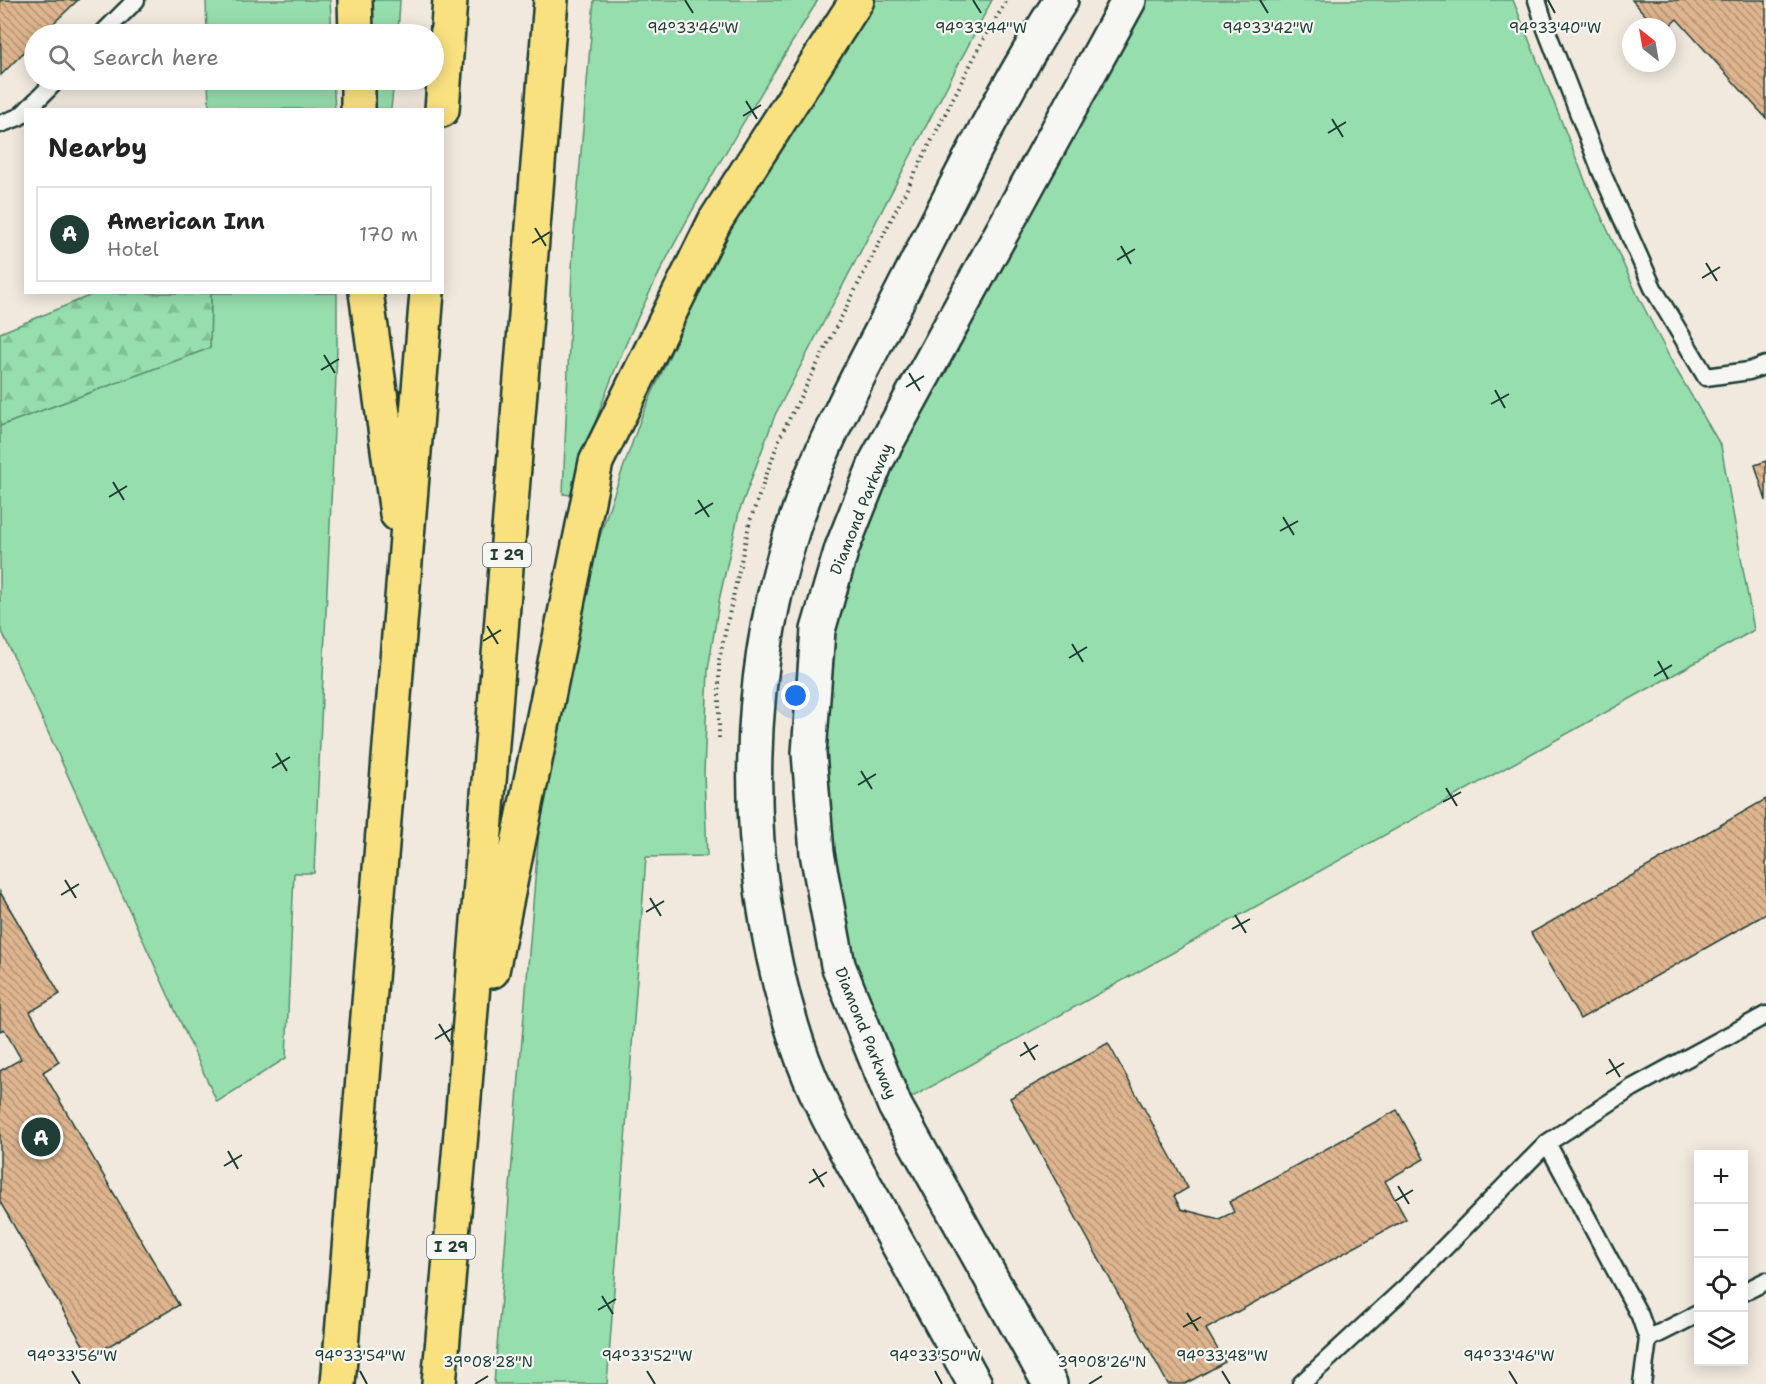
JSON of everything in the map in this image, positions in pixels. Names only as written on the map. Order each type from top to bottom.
[{"type":"highway","points":[[355,0],[356,24]]},
{"type":"highway","points":[[444,82],[450,0]]},
{"type":"highway","name":"I 29","points":[[439,1384],[463,1110],[550,0]]},
{"type":"highway","points":[[463,1110],[596,462],[715,221],[857,0]]},
{"type":"highway","points":[[357,90],[358,108]]},
{"type":"highway","points":[[442,108],[443,90]]},
{"type":"highway","points":[[366,294],[405,575]]},
{"type":"highway","points":[[338,1384],[427,294]]},
{"type":"street","points":[[975,1384],[840,1141],[811,1080],[798,1046],[780,985],[762,899],[755,809],[755,743],[761,672],[774,599],[810,481],[841,413],[987,123],[1061,0]]},
{"type":"street","name":"Diamond Parkway","points":[[1050,1384],[895,1106],[838,965],[817,853],[809,753],[818,630],[842,548],[877,459],[1129,0]]},
{"type":"lane","points":[[112,24],[136,0]]},
{"type":"lane","points":[[1537,0],[1593,152],[1653,288],[1706,377],[1749,371],[1766,365]]},
{"type":"lane","points":[[28,108],[47,90]]},
{"type":"lane","points":[[0,124],[19,117],[24,112]]},
{"type":"lane","points":[[1301,1384],[1405,1288],[1547,1143],[1632,1088],[1766,1015]]},
{"type":"lane","points":[[1547,1143],[1640,1316],[1648,1339],[1642,1384]]},
{"type":"lane","points":[[1748,1290],[1766,1281]]},
{"type":"lane","points":[[1648,1339],[1694,1316]]},
{"type":"green space","points":[[206,0],[330,0],[331,24],[207,24]]},
{"type":"green space","points":[[371,0],[400,0],[399,24],[372,24]]},
{"type":"green space","points":[[594,0],[818,0],[742,124],[649,293],[605,395],[571,495],[563,494],[573,246]]},
{"type":"green space","points":[[876,0],[992,0],[775,415],[739,512],[720,596],[708,670],[704,773],[707,856],[646,857],[607,1384],[494,1384],[539,830],[562,692],[592,561],[641,418],[712,263],[779,148]]},
{"type":"green space","points":[[1136,0],[1513,0],[1586,183],[1637,294],[1674,366],[1721,446],[1754,630],[909,1099],[863,992],[838,901],[825,774],[832,638],[841,591],[900,441]]},
{"type":"green space","points":[[208,90],[334,90],[335,108],[209,108]]},
{"type":"green space","points":[[374,90],[393,90],[391,108],[375,108]]},
{"type":"green space","points":[[94,294],[211,294],[210,348],[0,426],[0,333]]},
{"type":"green space","points":[[211,294],[337,294],[332,481],[314,873],[294,873],[286,1058],[217,1102],[0,627],[0,426],[210,348]]},
{"type":"building","points":[[0,0],[78,0],[53,24],[24,24],[24,52],[1,75]]},
{"type":"building","points":[[1632,0],[1766,0],[1766,118],[1676,18],[1648,18]]},
{"type":"building","points":[[1766,461],[1766,501],[1755,465]]},
{"type":"building","points":[[1766,799],[1766,914],[1580,1019],[1531,933]]},
{"type":"building","points":[[0,892],[60,994],[30,1012],[59,1062],[43,1072],[179,1305],[90,1357],[0,1202],[0,1071],[21,1059],[4,1029],[0,1031]]},
{"type":"building","points":[[1108,1043],[1188,1188],[1174,1196],[1181,1209],[1219,1219],[1234,1212],[1229,1202],[1397,1110],[1424,1159],[1385,1181],[1406,1219],[1206,1329],[1225,1362],[1185,1384],[1168,1384],[1010,1098]]},
{"type":"place","name":"American Inn","points":[[41,1137]]}]
